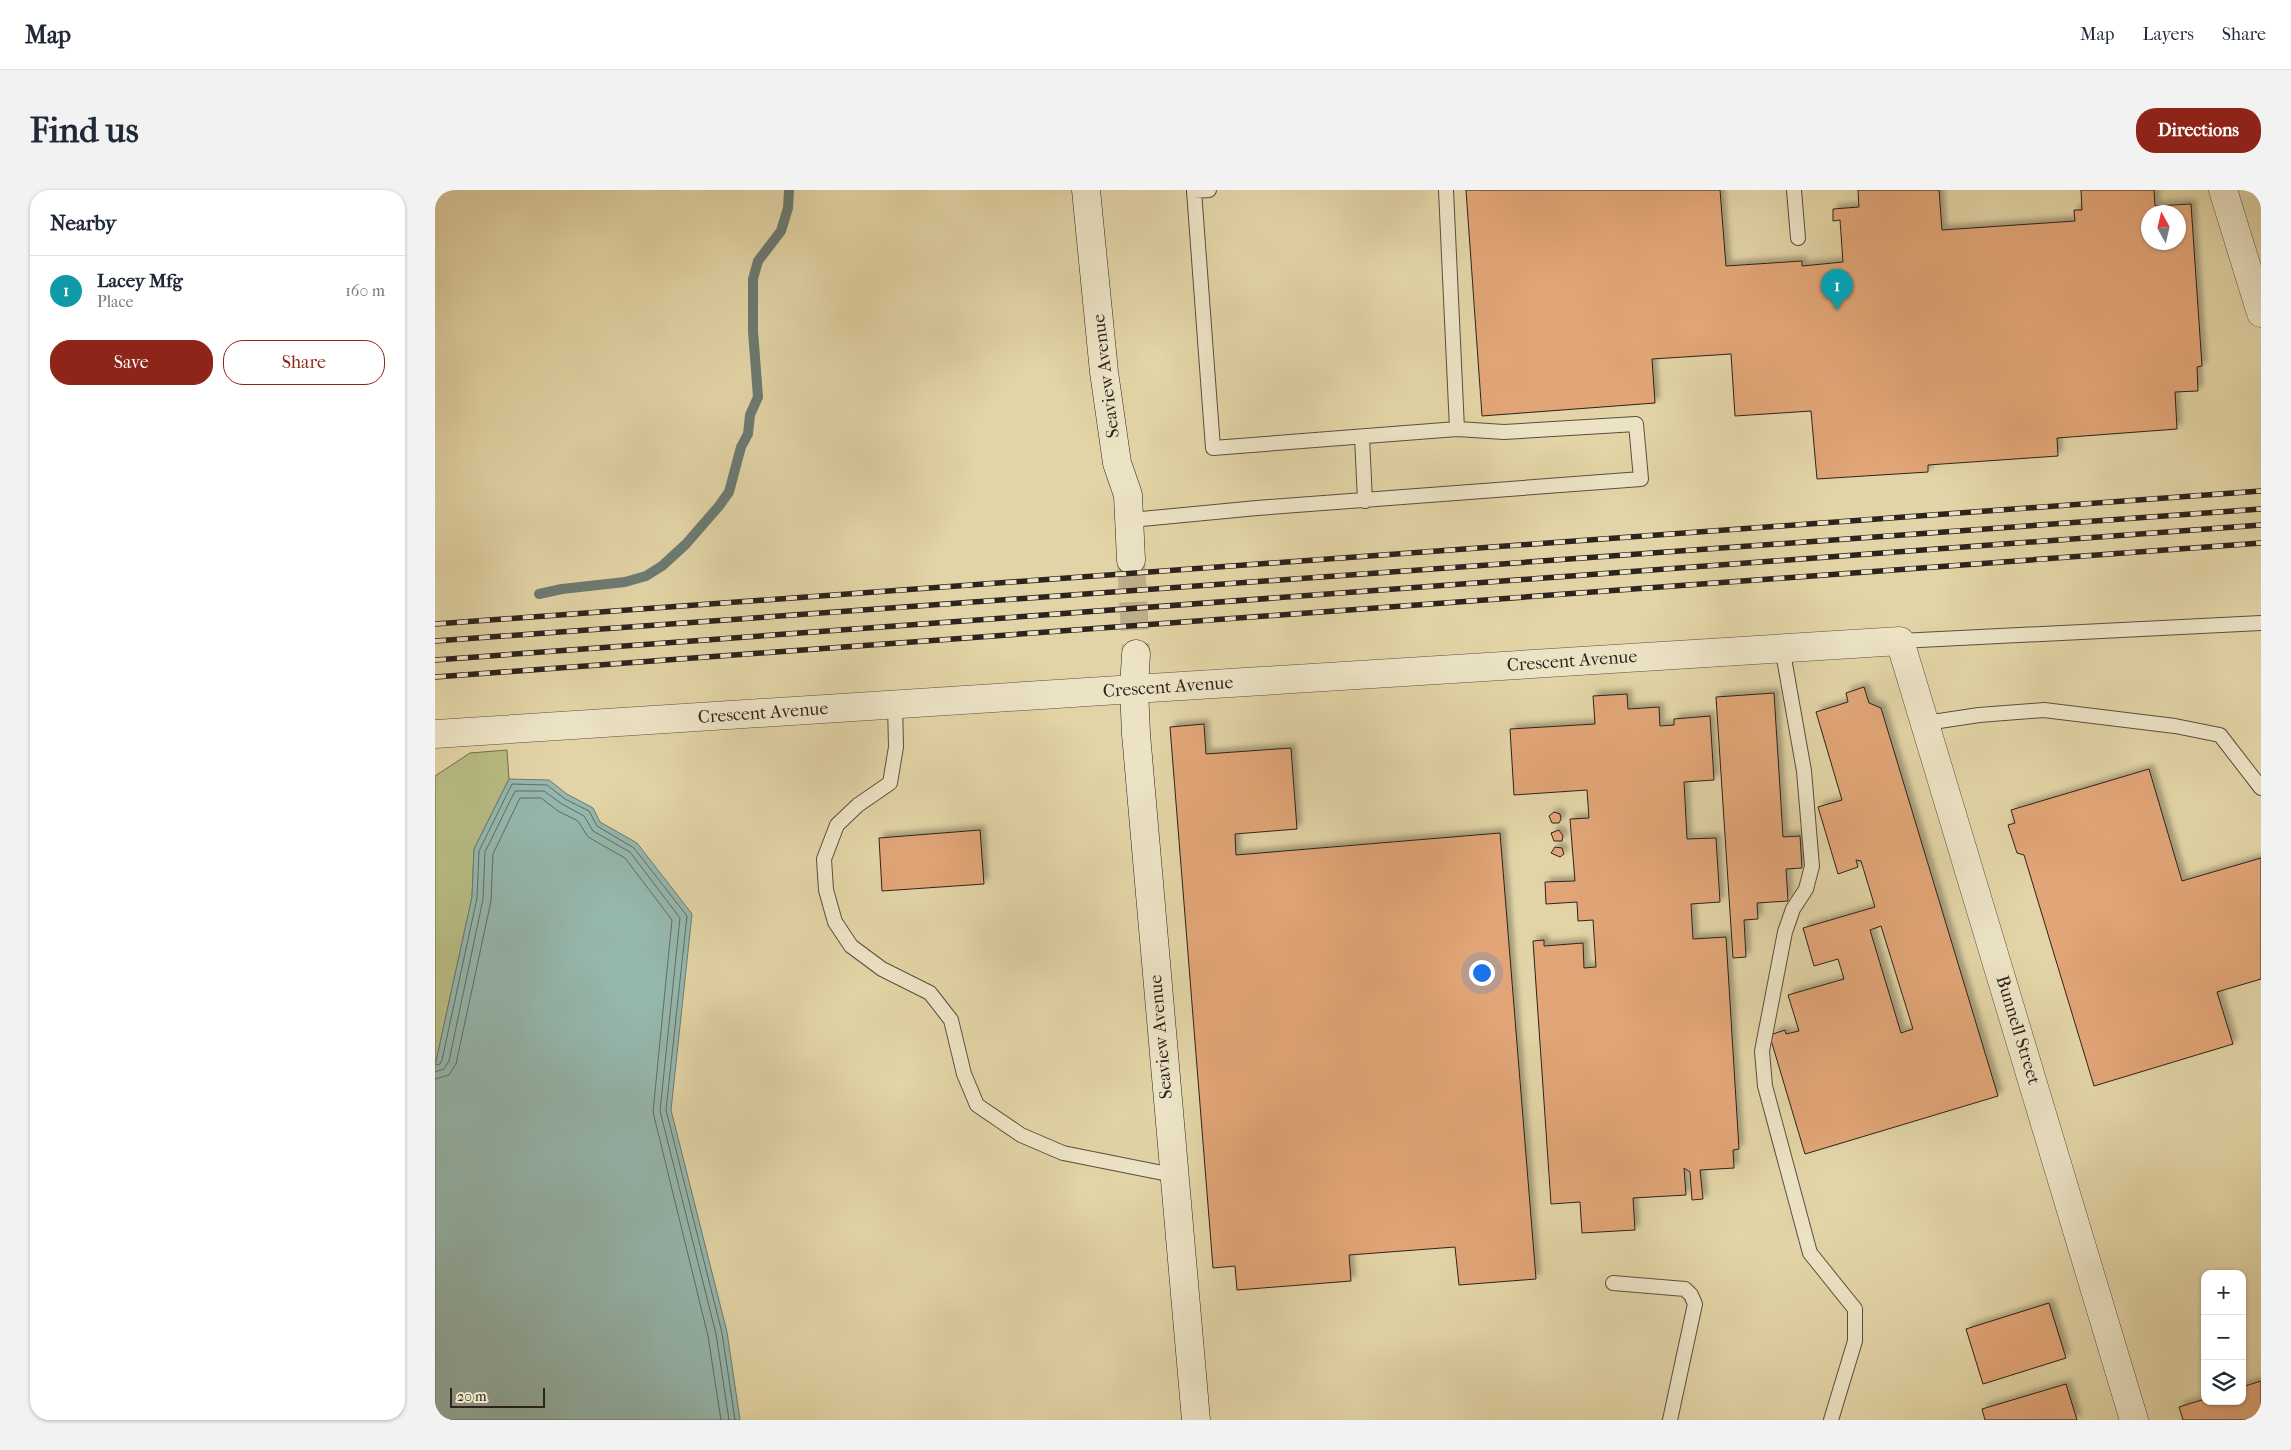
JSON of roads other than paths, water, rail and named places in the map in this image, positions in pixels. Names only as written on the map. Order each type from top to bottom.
[{"type":"street","name":"Seaview Avenue","points":[[1086,190],[1104,372],[1117,463],[1128,495],[1131,520],[1131,560]]},
{"type":"street","points":[[2223,190],[2261,313]]},
{"type":"street","name":"Crescent Avenue","points":[[439,736],[1134,688],[1900,641]]},
{"type":"street","name":"Bunnell Street","points":[[1900,641],[2134,1420]]},
{"type":"street","name":"Seaview Avenue","points":[[1136,654],[1134,688],[1137,744],[1195,1420]]},
{"type":"lane","points":[[1131,520],[1257,508],[1641,479],[1636,424],[1504,432],[1457,429],[1213,448],[1194,191],[1209,190]]},
{"type":"lane","points":[[1446,190],[1457,429]]},
{"type":"lane","points":[[1794,190],[1798,238]]},
{"type":"lane","points":[[1362,437],[1365,501]]},
{"type":"lane","points":[[1900,641],[2261,623]]},
{"type":"lane","points":[[1782,647],[1804,771],[1812,866],[1806,889],[1793,909],[1785,932],[1762,1051],[1765,1086],[1810,1253],[1855,1309],[1855,1341],[1831,1420]]},
{"type":"lane","points":[[895,704],[896,748],[890,783],[858,805],[837,825],[824,859],[826,890],[835,922],[851,946],[882,968],[930,993],[951,1020],[963,1074],[977,1105],[1021,1135],[1063,1152],[1173,1175]]},
{"type":"lane","points":[[1926,723],[1979,715],[2043,710],[2175,726],[2220,735],[2261,788]]},
{"type":"lane","points":[[1613,1283],[1685,1289],[1691,1295],[1695,1304],[1670,1420]]},
{"type":"water","points":[[509,779],[549,780],[567,794],[593,808],[600,822],[637,843],[692,914],[671,1110],[727,1332],[740,1420],[435,1420],[435,1066],[472,897],[474,849]]},
{"type":"waterway","points":[[539,594],[562,589],[625,582],[646,576],[662,566],[686,544],[729,492],[741,447],[748,434],[750,415],[758,397],[753,331],[753,279],[758,261],[781,231],[788,208],[789,190]]},
{"type":"tunnel","points":[[1131,560],[1136,654]]},
{"type":"railway","points":[[435,624],[2261,491]]},
{"type":"railway","points":[[435,641],[2261,509]]},
{"type":"railway","points":[[435,660],[2261,525]]},
{"type":"railway","points":[[435,677],[2261,543]]},
{"type":"place","name":"Lacey Mfg","points":[[1837,310]]}]
